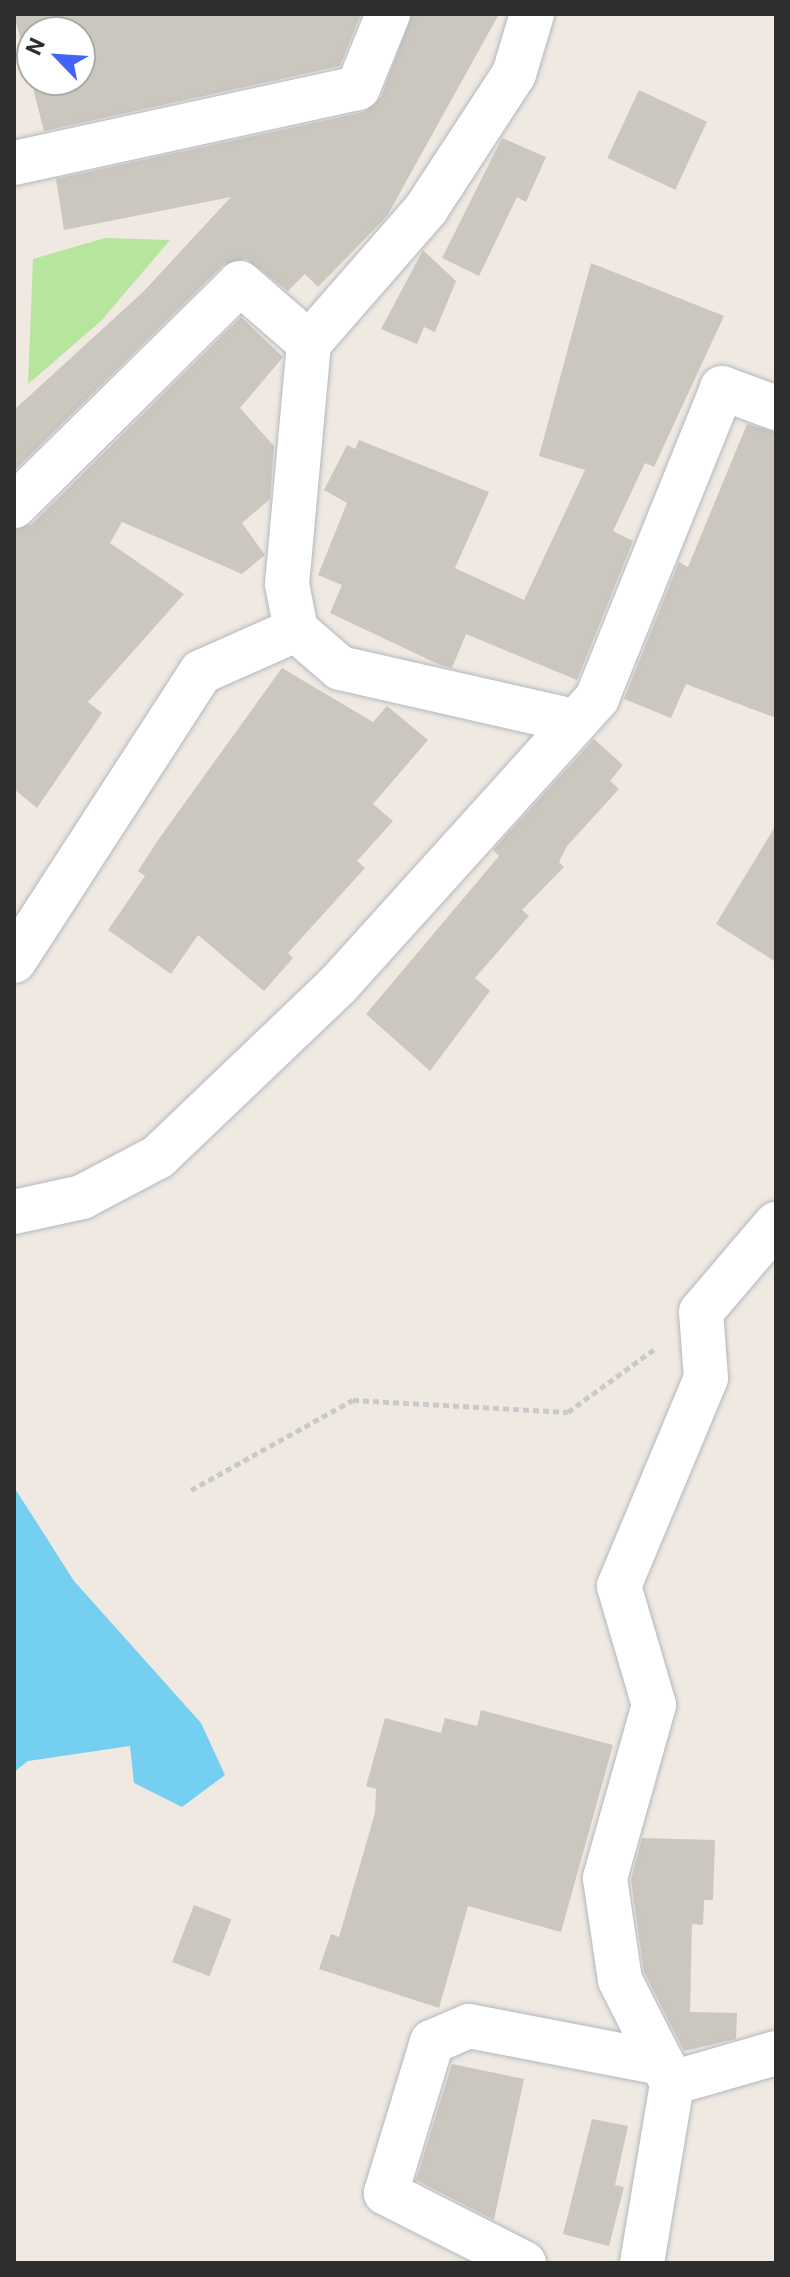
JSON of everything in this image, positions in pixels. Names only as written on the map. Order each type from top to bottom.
[{"type":"street","points":[[14,163],[358,88],[388,14]]},
{"type":"street","points":[[532,14],[514,74],[426,209],[309,343],[287,584],[296,630],[340,668],[573,721]]},
{"type":"street","points":[[14,506],[240,283],[309,343]]},
{"type":"street","points":[[14,1212],[82,1197],[158,1157],[338,985],[573,721],[597,698],[722,388],[776,408]]},
{"type":"street","points":[[14,961],[201,672],[296,630]]},
{"type":"street","points":[[642,2263],[667,2073],[620,1980],[605,1878],[654,1705],[619,1586],[706,1378],[701,1312],[776,1224]]},
{"type":"street","points":[[524,2263],[460,2253],[386,2193],[432,2042],[469,2026],[667,2073],[776,2053]]},
{"type":"path","points":[[191,1490],[353,1400],[568,1412],[701,1312]]},
{"type":"green space","points":[[105,238],[170,240],[101,321],[28,384],[33,259]]},
{"type":"water","points":[[14,1487],[74,1581],[201,1723],[225,1775],[182,1807],[134,1783],[130,1746],[28,1761],[14,1772]]},
{"type":"building","points":[[14,14],[361,14],[340,66],[44,131],[35,96],[96,96],[96,16],[16,16],[16,22]]},
{"type":"building","points":[[412,14],[499,14],[387,216],[318,287],[305,274],[288,291],[246,259],[223,265],[14,471],[14,410],[143,292],[231,197],[64,230],[56,179],[364,112],[381,97]]},
{"type":"building","points":[[639,90],[707,122],[675,190],[607,158]]},
{"type":"building","points":[[502,138],[546,157],[526,202],[517,197],[479,276],[442,258]]},
{"type":"building","points":[[423,250],[456,281],[435,332],[424,327],[417,344],[381,329]]},
{"type":"building","points":[[591,263],[724,316],[654,467],[645,463],[613,531],[633,541],[577,680],[466,634],[452,668],[440,665],[330,613],[342,585],[318,575],[347,503],[324,490],[347,445],[355,449],[359,440],[489,492],[455,568],[524,600],[585,470],[539,456]]},
{"type":"building","points":[[241,317],[283,357],[240,408],[274,446],[270,499],[242,523],[265,555],[242,574],[122,522],[110,543],[184,594],[88,702],[102,713],[37,808],[14,789],[14,530],[32,524]]},
{"type":"building","points":[[747,424],[776,432],[776,718],[686,684],[671,718],[624,699],[679,562],[688,567]]},
{"type":"building","points":[[282,668],[373,722],[387,706],[428,740],[373,804],[393,821],[357,861],[365,868],[288,953],[293,958],[264,991],[198,935],[171,974],[108,930],[145,876],[138,871],[158,840]]},
{"type":"building","points":[[594,739],[623,765],[610,781],[619,789],[567,846],[559,862],[564,867],[522,910],[529,916],[475,978],[490,991],[430,1071],[366,1014],[499,856],[493,850]]},
{"type":"building","points":[[776,825],[776,962],[716,924]]},
{"type":"building","points":[[481,1710],[613,1745],[561,1932],[468,1906],[439,2008],[319,1969],[331,1934],[339,1937],[375,1813],[376,1789],[366,1786],[385,1718],[441,1733],[445,1718],[477,1726]]},
{"type":"building","points":[[642,1838],[715,1840],[713,1900],[704,1900],[703,1925],[692,1924],[690,2012],[737,2013],[736,2039],[684,2051],[644,1972],[631,1880]]},
{"type":"building","points":[[194,1905],[231,1919],[209,1976],[172,1962]]},
{"type":"building","points":[[452,2064],[524,2079],[494,2220],[416,2180]]},
{"type":"building","points":[[592,2119],[628,2126],[615,2185],[624,2187],[609,2246],[563,2234]]}]
